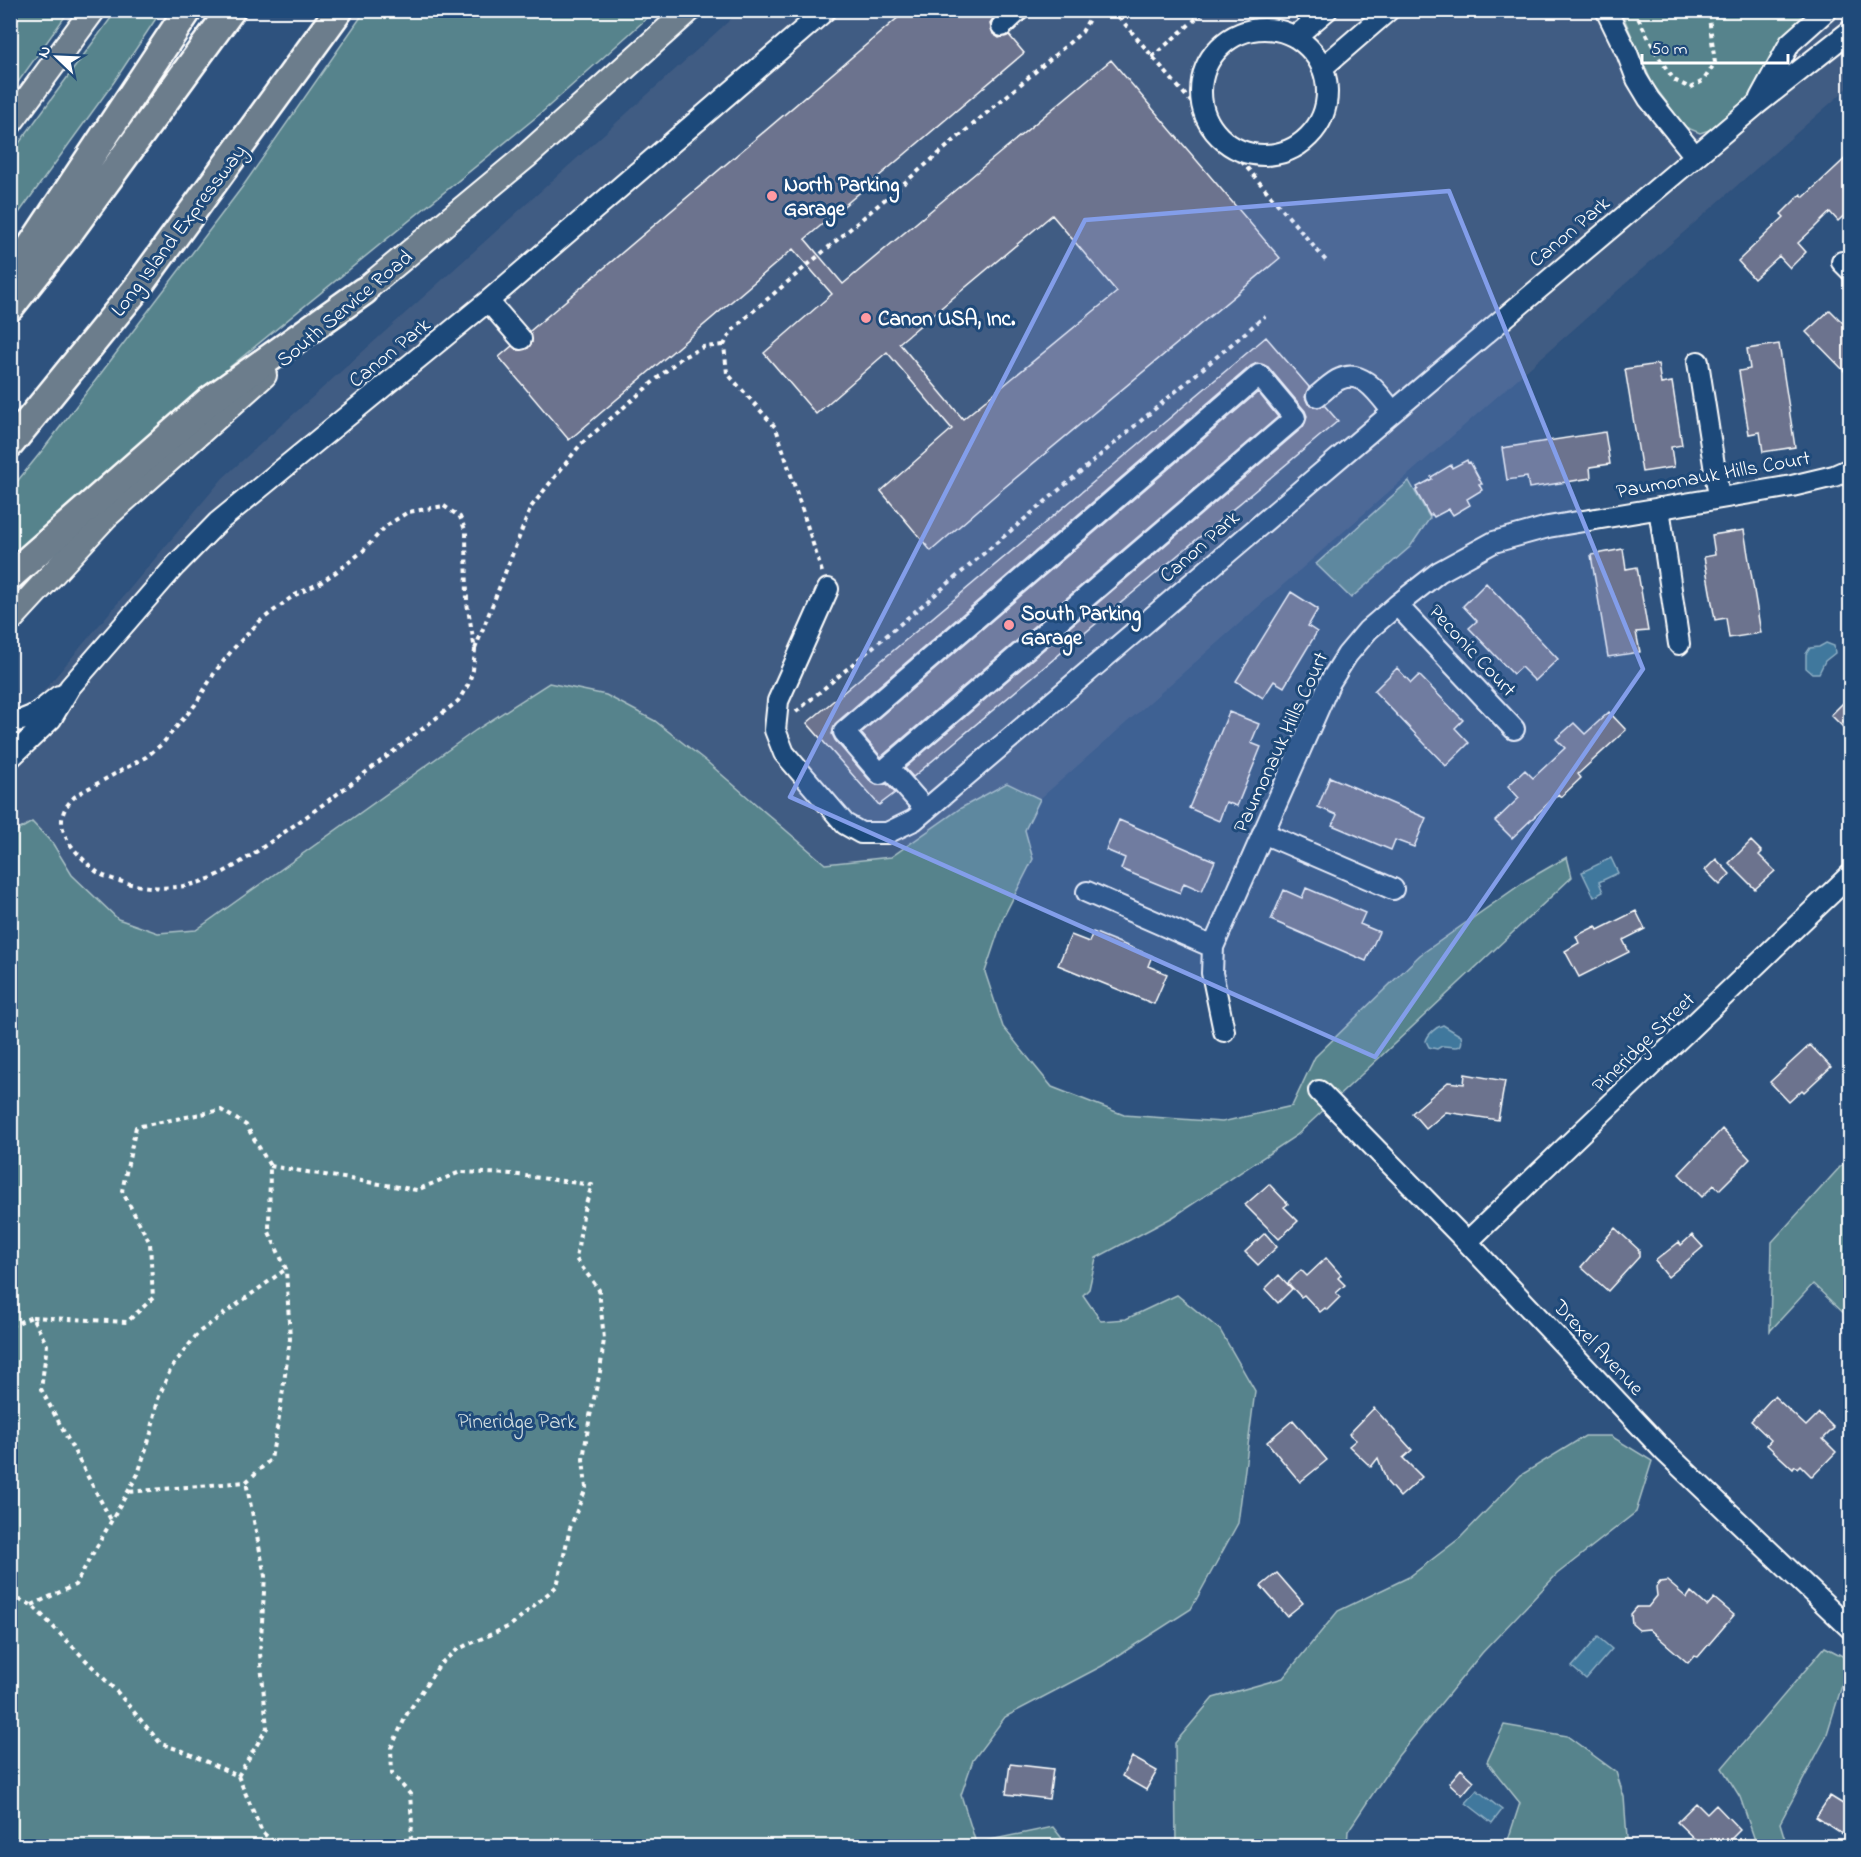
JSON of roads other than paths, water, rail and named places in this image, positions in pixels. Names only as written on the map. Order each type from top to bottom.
[{"type":"highway","points":[[10,278],[188,10]]},
{"type":"highway","points":[[10,307],[67,235],[231,10]]},
{"type":"highway","name":"Long Island Expressway","points":[[10,444],[137,288],[339,10]]},
{"type":"highway","points":[[10,576],[209,401],[364,291]]},
{"type":"main road","points":[[10,123],[93,10]]},
{"type":"main road","name":"South Service Road","points":[[10,620],[106,516],[233,402],[525,157],[689,10]]},
{"type":"street","name":"Canon Park","points":[[10,758],[51,718],[70,687],[176,566],[218,522],[488,301],[826,10]]},
{"type":"street","points":[[1002,26],[1019,10]]},
{"type":"street","points":[[1295,37],[1327,10]]},
{"type":"street","points":[[1323,68],[1389,10]]},
{"type":"street","points":[[1606,10],[1649,99],[1695,156]]},
{"type":"street","points":[[1756,105],[1790,43],[1827,10]]},
{"type":"street","points":[[1253,30],[1275,30],[1295,37],[1312,51],[1323,68],[1327,87],[1326,106],[1318,125],[1305,140],[1288,151],[1269,155],[1249,154],[1231,146],[1216,133],[1205,114],[1201,93],[1204,71],[1215,52],[1232,38],[1253,30]]},
{"type":"street","name":"Canon Park","points":[[828,590],[778,701],[775,730],[784,753],[845,824],[861,833],[887,833],[914,820],[927,810],[1695,156],[1851,31]]},
{"type":"street","points":[[488,301],[521,339]]},
{"type":"street","points":[[1698,362],[1719,497]]},
{"type":"street","points":[[1259,375],[1295,418],[888,767],[880,774],[844,732],[1259,375]]},
{"type":"street","points":[[1317,396],[1341,378],[1354,376],[1366,381],[1392,412]]},
{"type":"street","name":"Paumonauk Hills Court","points":[[1224,1031],[1212,973],[1213,947],[1330,682],[1347,655],[1368,630],[1439,572],[1494,542],[1548,527],[1792,486],[1851,470]]},
{"type":"street","points":[[1659,508],[1679,644]]},
{"type":"street","name":"Peconic Court","points":[[1397,605],[1514,729]]},
{"type":"street","points":[[10,720],[15,722],[32,716],[70,687]]},
{"type":"street","points":[[888,767],[927,810]]},
{"type":"street","points":[[1263,833],[1392,889]]},
{"type":"street","name":"Pineridge Street","points":[[1467,1242],[1851,875]]},
{"type":"street","points":[[1087,892],[1213,947]]},
{"type":"street","name":"Drexel Avenue","points":[[1319,1091],[1467,1242],[1664,1451],[1851,1628]]},
{"type":"place","name":"North Parking Garage","points":[[772,196]]},
{"type":"place","name":"Canon USA, Inc.","points":[[866,318]]},
{"type":"place","name":"South Parking Garage","points":[[1009,625]]},
{"type":"park label","name":"Pineridge Park","points":[[517,1421]]}]
